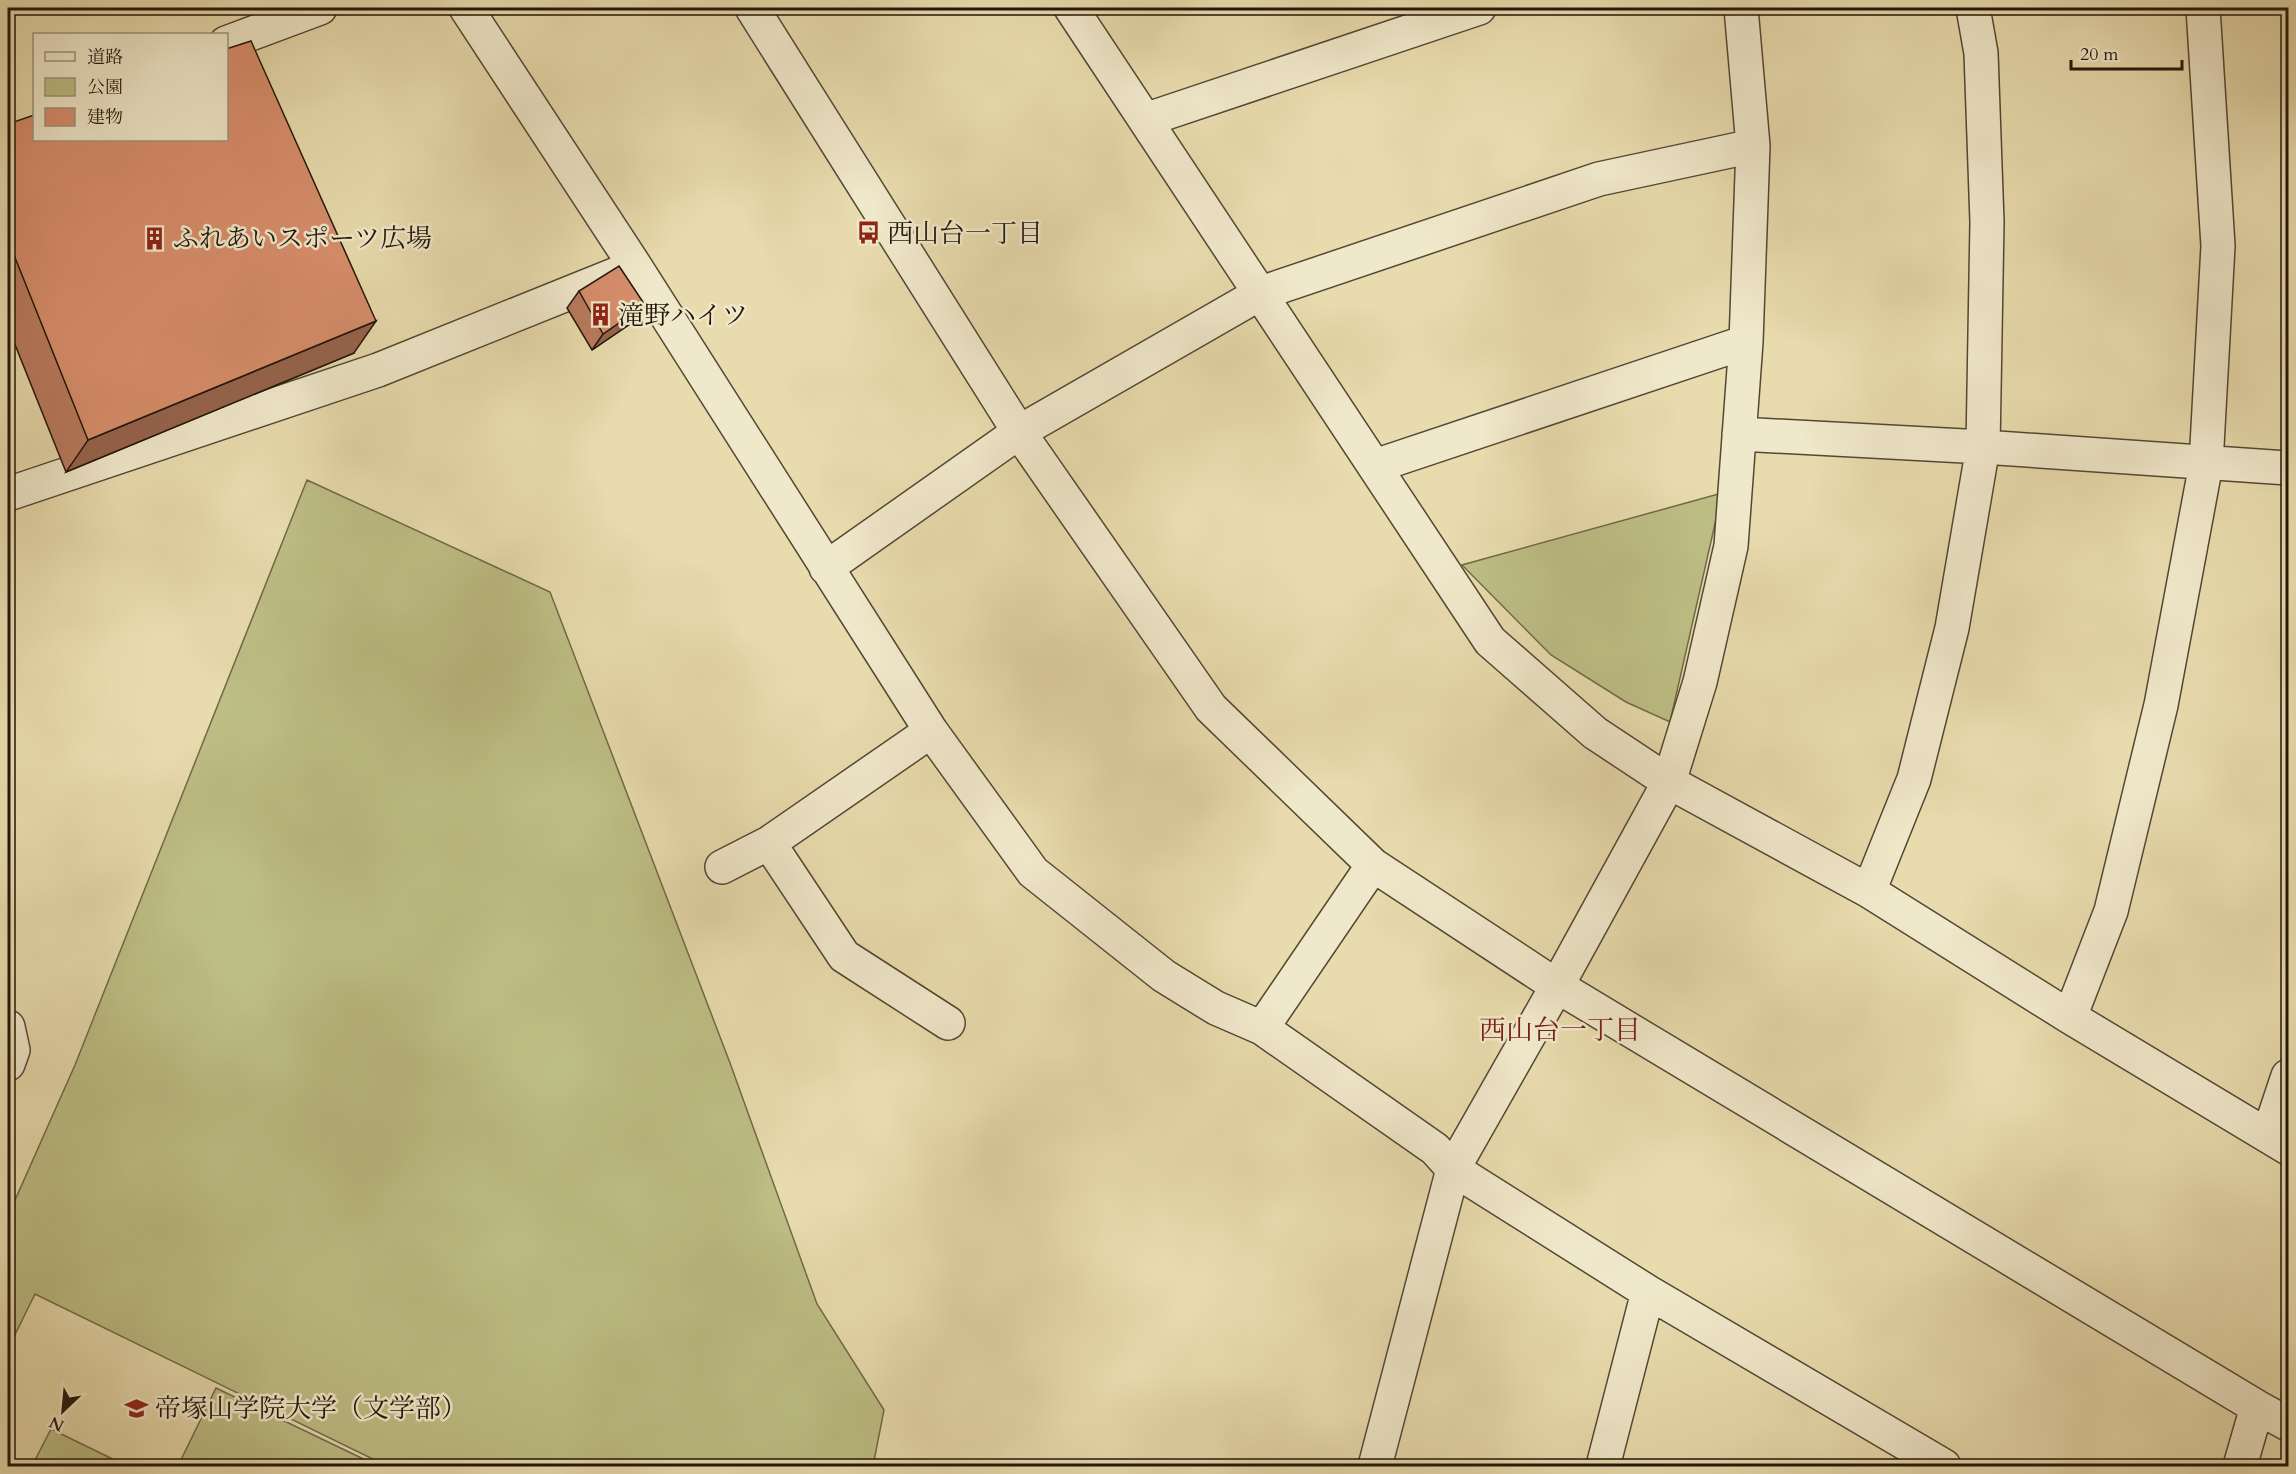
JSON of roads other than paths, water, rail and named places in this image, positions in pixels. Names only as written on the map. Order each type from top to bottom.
[{"type":"street","points":[[228,42],[320,8]]},
{"type":"street","points":[[466,8],[635,266],[931,731],[1033,872],[1164,976],[1216,1008],[1262,1028],[1435,1149],[1453,1169],[1648,1292],[1944,1467]]},
{"type":"street","points":[[752,8],[1019,432],[1211,708],[1372,864],[1557,986],[2257,1407],[2289,1424]]},
{"type":"street","points":[[1071,8],[1490,641],[1595,733],[1669,782],[1869,891],[2070,1017],[2278,1142],[2289,1076]]},
{"type":"street","points":[[1146,120],[1479,8]]},
{"type":"street","points":[[1375,1467],[1453,1169],[1669,782],[1700,682],[1731,546],[1746,342],[1753,146],[1741,8]]},
{"type":"street","points":[[1869,891],[1914,779],[1952,628],[1983,447],[1987,222],[1981,53],[1973,8]]},
{"type":"street","points":[[2070,1017],[2111,910],[2161,705],[2206,464],[2218,246],[2203,8]]},
{"type":"street","points":[[826,568],[1019,432],[1261,293],[1599,179],[1753,146]]},
{"type":"street","points":[[8,495],[378,370],[635,266]]},
{"type":"street","points":[[1375,466],[1746,342]]},
{"type":"street","points":[[1739,434],[1983,447],[2289,468]]},
{"type":"street","points":[[722,867],[770,843],[931,731]]},
{"type":"street","points":[[770,843],[844,956],[948,1023]]},
{"type":"street","points":[[1262,1028],[1372,864]]},
{"type":"street","points":[[8,1027],[14,1050],[8,1064]]},
{"type":"street","points":[[1603,1467],[1648,1292]]},
{"type":"street","points":[[2240,1467],[2257,1407]]},
{"type":"place","name":"西山台一丁目","points":[[869,233]]},
{"type":"place","name":"ふれあいスポーツ広場","points":[[155,238]]},
{"type":"place","name":"滝野ハイツ","points":[[600,315]]},
{"type":"place","name":"帝塚山学院大学（文学部）","points":[[137,1408]]},
{"type":"district","name":"西山台一丁目","points":[[1560,1030]]}]
